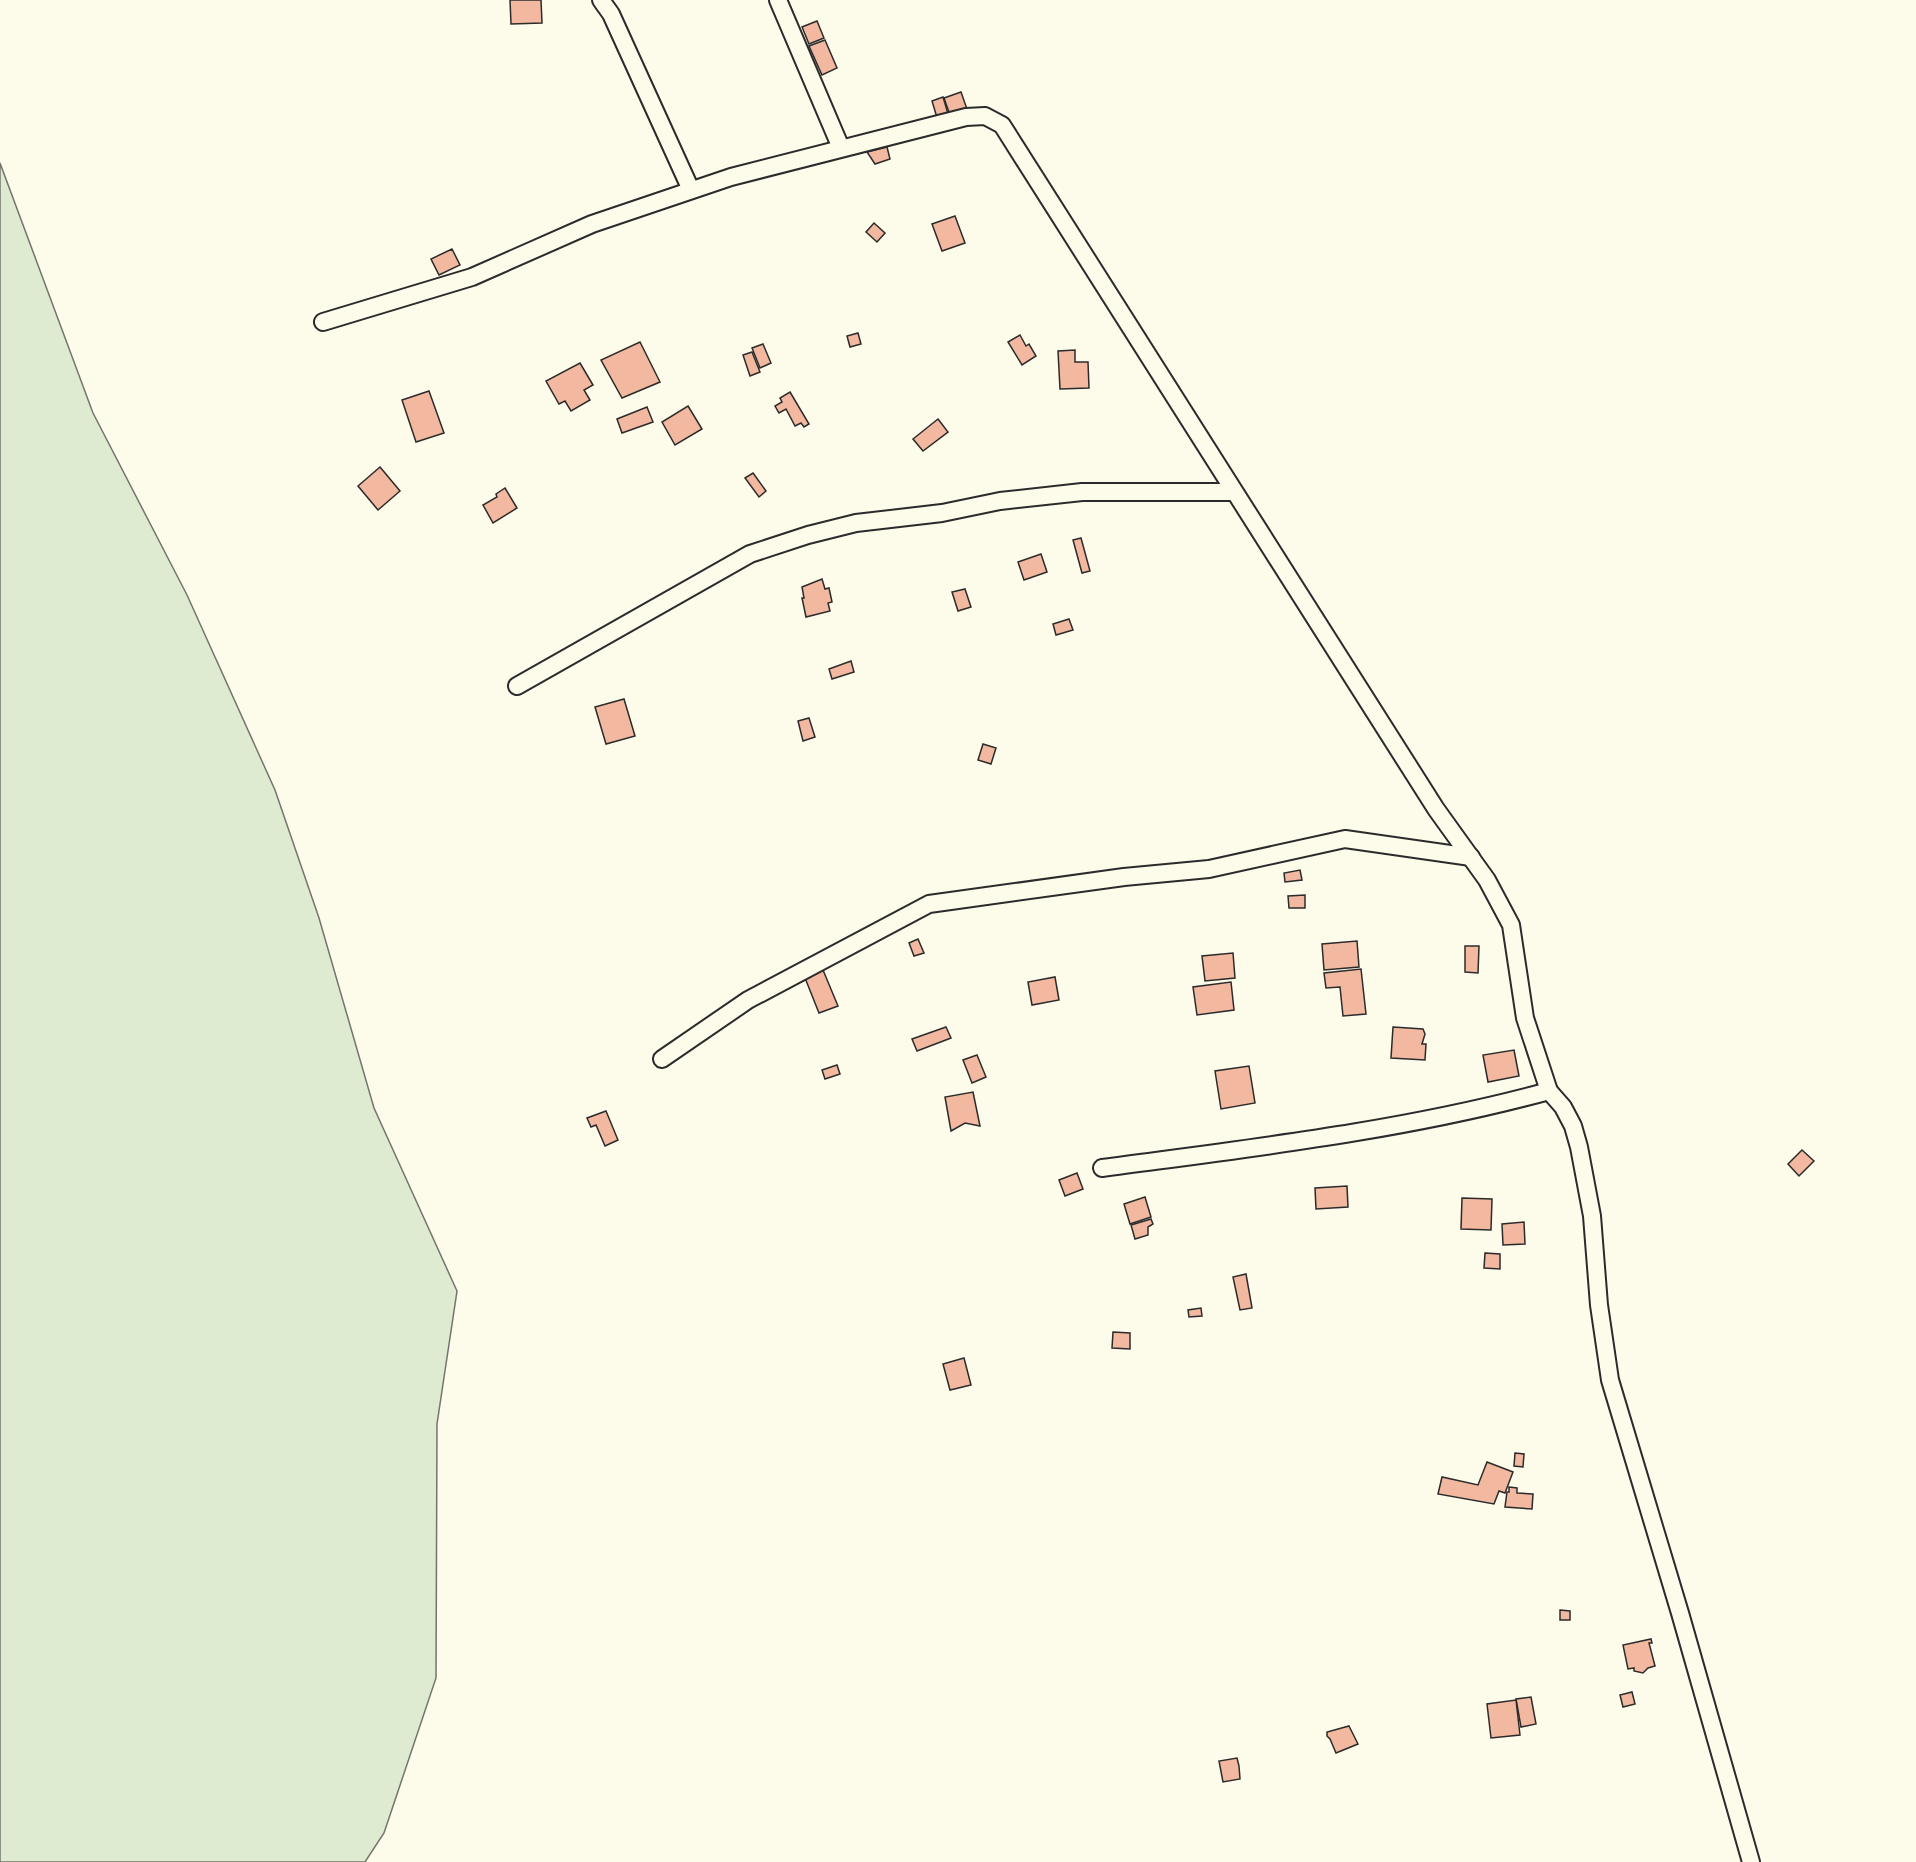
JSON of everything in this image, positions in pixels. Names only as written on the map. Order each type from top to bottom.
[{"type":"street","points":[[601,0],[611,14],[691,190]]},
{"type":"street","points":[[778,0],[841,148]]},
{"type":"street","points":[[323,322],[472,278],[592,224],[731,177],[966,117],[985,116],[1002,124],[1436,809],[1487,880],[1511,925],[1525,1018],[1549,1091],[1563,1107],[1573,1126],[1579,1147],[1592,1216],[1599,1305],[1610,1380],[1751,1862]]},
{"type":"street","points":[[517,686],[750,554],[808,535],[856,524],[942,513],[1000,501],[1082,492],[1234,492]]},
{"type":"street","points":[[662,1059],[748,1000],[929,904],[1124,877],[1209,869],[1345,839],[1470,857]]},
{"type":"street","points":[[1101,1168],[1392,1126],[1491,1107],[1549,1091]]},
{"type":"green space","points":[[0,163],[93,413],[187,595],[275,790],[319,918],[374,1108],[457,1291],[437,1424],[436,1678],[384,1833],[365,1862],[0,1862]]},
{"type":"building","points":[[510,0],[541,0],[542,23],[511,24]]},
{"type":"building","points":[[817,21],[824,38],[809,44],[802,27]]},
{"type":"building","points":[[825,40],[837,68],[822,75],[809,46]]},
{"type":"building","points":[[961,92],[968,112],[951,118],[944,98]]},
{"type":"building","points":[[943,97],[949,117],[938,121],[932,101]]},
{"type":"building","points":[[887,147],[890,159],[875,164],[867,152]]},
{"type":"building","points":[[955,216],[965,243],[942,251],[932,224]]},
{"type":"building","points":[[874,223],[885,233],[877,242],[866,232]]},
{"type":"building","points":[[452,249],[460,265],[439,275],[431,259]]},
{"type":"building","points":[[858,333],[861,344],[850,347],[847,336]]},
{"type":"building","points":[[1020,335],[1026,346],[1029,344],[1036,356],[1022,365],[1008,342]]},
{"type":"building","points":[[640,342],[660,382],[622,398],[601,360]]},
{"type":"building","points":[[763,344],[771,363],[760,368],[752,348]]},
{"type":"building","points":[[1075,350],[1075,362],[1088,362],[1089,388],[1060,389],[1058,351]]},
{"type":"building","points":[[752,352],[760,372],[750,376],[743,355]]},
{"type":"building","points":[[580,363],[593,385],[584,390],[590,400],[571,411],[565,401],[559,404],[546,381]]},
{"type":"building","points":[[429,391],[444,433],[416,442],[402,400]]},
{"type":"building","points":[[790,392],[809,424],[804,427],[801,423],[795,426],[786,409],[779,413],[775,406],[782,402],[780,398]]},
{"type":"building","points":[[688,406],[702,429],[675,445],[662,422]]},
{"type":"building","points":[[647,407],[653,422],[622,433],[617,419]]},
{"type":"building","points":[[938,419],[948,432],[923,451],[913,439]]},
{"type":"building","points":[[380,467],[400,491],[378,510],[358,486]]},
{"type":"building","points":[[753,473],[766,491],[759,497],[745,478]]},
{"type":"building","points":[[505,488],[517,508],[493,523],[483,505],[497,497],[496,494]]},
{"type":"building","points":[[1081,538],[1090,571],[1082,573],[1073,540]]},
{"type":"building","points":[[1041,554],[1047,572],[1024,580],[1018,562]]},
{"type":"building","points":[[822,579],[825,589],[829,588],[832,602],[828,603],[830,611],[806,617],[802,587]]},
{"type":"building","points":[[965,589],[971,607],[958,611],[952,592]]},
{"type":"building","points":[[1069,619],[1073,630],[1056,635],[1053,624]]},
{"type":"building","points":[[851,661],[854,672],[832,679],[829,669]]},
{"type":"building","points":[[624,699],[635,736],[606,744],[595,707]]},
{"type":"building","points":[[809,718],[815,737],[803,741],[798,721]]},
{"type":"building","points":[[983,744],[996,748],[991,764],[978,760]]},
{"type":"building","points":[[1300,870],[1302,880],[1285,882],[1284,873]]},
{"type":"building","points":[[1305,895],[1305,908],[1289,908],[1288,896]]},
{"type":"building","points":[[918,939],[924,953],[914,956],[909,943]]},
{"type":"building","points":[[1357,941],[1359,967],[1324,970],[1322,944]]},
{"type":"building","points":[[1465,946],[1479,946],[1478,973],[1465,972]]},
{"type":"building","points":[[1233,953],[1235,978],[1205,981],[1202,956]]},
{"type":"building","points":[[1361,969],[1366,1014],[1343,1016],[1340,987],[1326,988],[1324,973]]},
{"type":"building","points":[[823,970],[838,1006],[819,1013],[805,978]]},
{"type":"building","points":[[1055,977],[1059,1000],[1032,1005],[1028,982]]},
{"type":"building","points":[[1231,982],[1234,1010],[1197,1015],[1193,987]]},
{"type":"building","points":[[946,1027],[951,1038],[917,1051],[912,1039]]},
{"type":"building","points":[[1393,1027],[1423,1029],[1425,1034],[1422,1044],[1426,1044],[1425,1060],[1391,1058]]},
{"type":"building","points":[[1514,1050],[1519,1076],[1488,1082],[1483,1055]]},
{"type":"building","points":[[977,1055],[986,1077],[972,1083],[963,1060]]},
{"type":"building","points":[[837,1065],[840,1074],[825,1079],[822,1070]]},
{"type":"building","points":[[1249,1066],[1255,1103],[1221,1109],[1215,1071]]},
{"type":"building","points":[[973,1092],[980,1126],[965,1123],[951,1131],[945,1097]]},
{"type":"building","points":[[606,1111],[618,1140],[605,1146],[596,1125],[591,1127],[587,1118]]},
{"type":"building","points":[[1802,1150],[1814,1161],[1799,1176],[1788,1164]]},
{"type":"building","points":[[1077,1173],[1083,1189],[1065,1196],[1059,1180]]},
{"type":"building","points":[[1347,1186],[1348,1207],[1316,1209],[1315,1188]]},
{"type":"building","points":[[1145,1197],[1151,1217],[1130,1224],[1124,1204]]},
{"type":"building","points":[[1462,1198],[1492,1199],[1491,1230],[1461,1229]]},
{"type":"building","points":[[1151,1219],[1153,1224],[1148,1227],[1148,1235],[1135,1239],[1131,1225]]},
{"type":"building","points":[[1524,1222],[1525,1244],[1503,1245],[1502,1224]]},
{"type":"building","points":[[1485,1253],[1500,1254],[1500,1269],[1484,1268]]},
{"type":"building","points":[[1246,1274],[1252,1308],[1240,1310],[1233,1277]]},
{"type":"building","points":[[1201,1308],[1202,1316],[1189,1317],[1188,1310]]},
{"type":"building","points":[[1113,1332],[1130,1333],[1130,1349],[1112,1348]]},
{"type":"building","points":[[964,1358],[971,1385],[950,1390],[943,1364]]},
{"type":"building","points":[[1515,1453],[1524,1454],[1523,1467],[1514,1466]]},
{"type":"building","points":[[1487,1462],[1513,1472],[1505,1493],[1499,1491],[1494,1504],[1438,1494],[1442,1477],[1478,1485]]},
{"type":"building","points":[[1509,1487],[1517,1488],[1517,1493],[1533,1494],[1532,1509],[1505,1507]]},
{"type":"building","points":[[1560,1610],[1570,1611],[1570,1620],[1560,1620]]},
{"type":"building","points":[[1651,1639],[1652,1643],[1649,1643],[1655,1666],[1643,1673],[1634,1671],[1634,1668],[1628,1669],[1623,1645]]},
{"type":"building","points":[[1632,1692],[1635,1704],[1623,1707],[1620,1695]]},
{"type":"building","points":[[1531,1697],[1536,1724],[1521,1727],[1516,1699]]},
{"type":"building","points":[[1516,1700],[1520,1735],[1491,1738],[1487,1704]]},
{"type":"building","points":[[1349,1726],[1358,1744],[1336,1753],[1327,1732]]},
{"type":"building","points":[[1237,1758],[1240,1779],[1223,1782],[1219,1761]]}]
